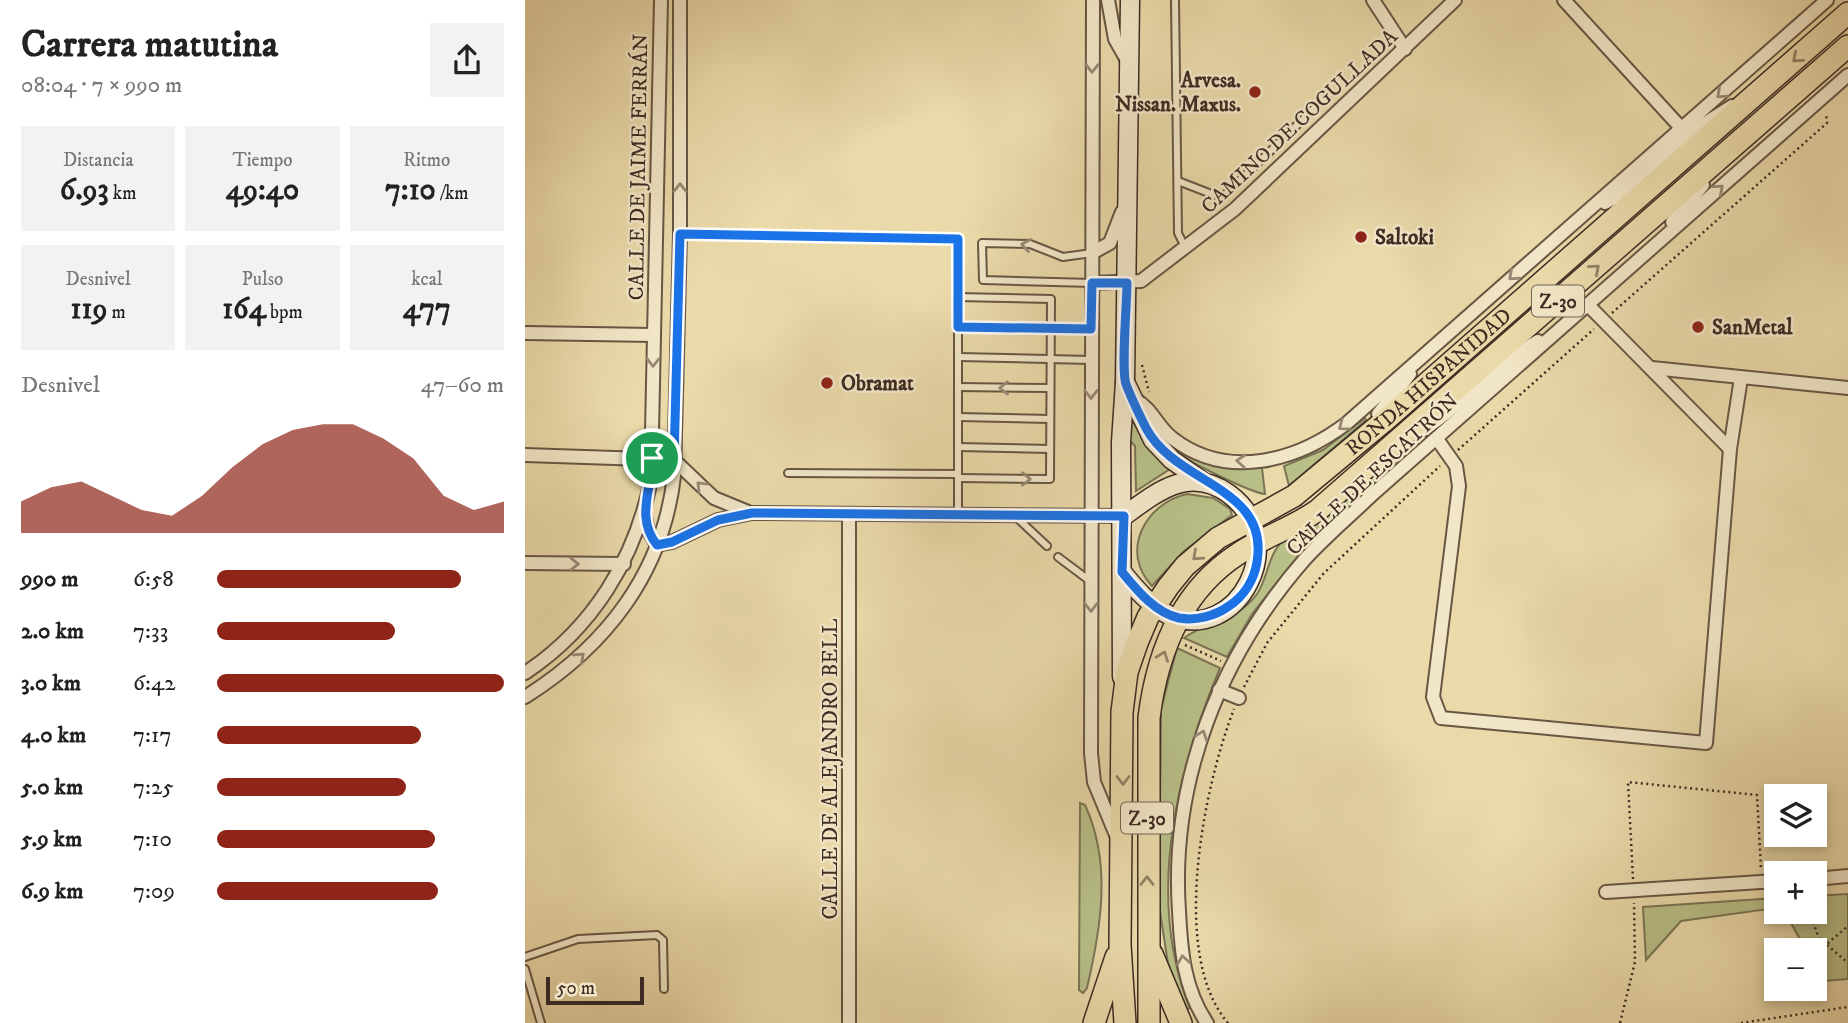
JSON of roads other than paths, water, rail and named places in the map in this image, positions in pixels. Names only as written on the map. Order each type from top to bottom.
[{"type":"highway","name":"RONDA HISPANIDAD","points":[[1125,1023],[1120,945],[1122,712],[1128,671],[1145,623],[1155,606],[1176,577],[1197,555],[1250,518],[1294,496],[1361,437],[1383,422],[1848,13]]},
{"type":"highway","name":"RONDA HISPANIDAD","points":[[1149,1023],[1149,718],[1154,682],[1179,618],[1205,580],[1258,542],[1291,528],[1318,510],[1848,46]]},
{"type":"highway","points":[[1148,944],[1181,1023]]},
{"type":"highway","points":[[1094,1023],[1120,945]]},
{"type":"main road","name":"RONDA HISPANIDAD","points":[[1122,712],[1124,516],[1121,442],[1125,382],[1130,0]]},
{"type":"main road","points":[[1122,572],[1155,606],[1179,618],[1213,615],[1241,596],[1257,565],[1258,542],[1250,518],[1228,493],[1202,481],[1172,460],[1153,440],[1143,400],[1125,382]]},
{"type":"main road","points":[[1124,516],[1165,486],[1202,481]]},
{"type":"street","name":"CALLE DE JAIME FERRÁN","points":[[525,673],[560,647],[592,612],[624,564],[643,511],[652,458],[661,0]]},
{"type":"street","name":"CALLE DE JAIME FERRÁN","points":[[525,698],[579,659],[614,623],[638,585],[657,545],[669,510],[674,460],[680,234],[680,0]]},
{"type":"street","points":[[1093,0],[1090,753],[1094,782],[1122,850]]},
{"type":"street","points":[[1108,0],[1115,39],[1129,65]]},
{"type":"street","points":[[1373,0],[1405,49]]},
{"type":"street","name":"CAMINO DE COGULLADA","points":[[1127,283],[1140,281],[1235,209],[1455,0]]},
{"type":"street","points":[[1564,0],[1682,129]]},
{"type":"street","name":"CALLE DE ESCATRÓN","points":[[1143,400],[1166,433],[1191,449],[1235,462],[1268,461],[1290,456],[1329,436],[1827,0]]},
{"type":"street","name":"CALLE DE ESCATRÓN","points":[[1207,1023],[1194,1000],[1185,972],[1177,891],[1178,848],[1190,775],[1219,690],[1265,609],[1307,557],[1563,326],[1848,75]]},
{"type":"street","name":"RONDA HISPANIDAD","points":[[1584,214],[1618,196],[1720,112],[1757,93]]},
{"type":"street","name":"CALLE DE ESCATRÓN","points":[[1650,249],[1697,191],[1767,128],[1794,93]]},
{"type":"street","points":[[1092,253],[1103,249],[1114,237],[1127,192]]},
{"type":"street","points":[[1092,283],[1127,283]]},
{"type":"street","points":[[1588,305],[1730,449]]},
{"type":"street","name":"RONDA HISPANIDAD","points":[[1381,457],[1445,416],[1518,352],[1563,326]]},
{"type":"street","points":[[525,334],[654,335]]},
{"type":"street","name":"CALLE DE ESCATRÓN","points":[[1361,437],[1420,359]]},
{"type":"street","points":[[1652,368],[1848,388]]},
{"type":"street","points":[[1437,439],[1456,466],[1459,486],[1433,697],[1441,718],[1706,743],[1730,449],[1741,378]]},
{"type":"street","points":[[525,456],[674,460],[714,498],[752,513]]},
{"type":"street","points":[[643,511],[647,528],[657,545],[672,542],[718,520],[752,513],[1124,516]]},
{"type":"street","name":"CALLE DE ALEJANDRO BELL","points":[[849,515],[849,1023]]},
{"type":"street","points":[[1074,517],[1092,539]]},
{"type":"street","points":[[525,563],[624,564]]},
{"type":"street","points":[[1219,690],[1239,698]]},
{"type":"street","points":[[1827,878],[1848,876]]},
{"type":"street","points":[[1606,892],[1764,882]]},
{"type":"lane","points":[[1175,0],[1178,233],[1185,247]]},
{"type":"lane","points":[[1178,181],[1214,195],[1225,195],[1328,95]]},
{"type":"lane","points":[[680,234],[958,239],[958,515]]},
{"type":"lane","points":[[1092,253],[1063,257],[1030,244],[982,243],[983,280],[1092,283]]},
{"type":"lane","points":[[788,473],[1050,479],[1051,299],[958,297]]},
{"type":"lane","points":[[958,327],[1091,329]]},
{"type":"lane","points":[[958,356],[1091,360]]},
{"type":"lane","points":[[958,387],[1050,388]]},
{"type":"lane","points":[[958,417],[1050,419]]},
{"type":"lane","points":[[958,447],[1050,449]]},
{"type":"lane","points":[[1016,517],[1047,546]]},
{"type":"lane","points":[[1058,557],[1091,582]]},
{"type":"lane","points":[[525,957],[578,939],[657,935],[663,940],[664,989]]},
{"type":"lane","points":[[525,969],[541,1023]]},
{"type":"place","name":"Arvesa. Nissan. Maxus.","points":[[1255,92]]},
{"type":"place","name":"Saltoki","points":[[1361,237]]},
{"type":"place","name":"SanMetal","points":[[1698,327]]},
{"type":"place","name":"Obramat","points":[[827,383]]}]
